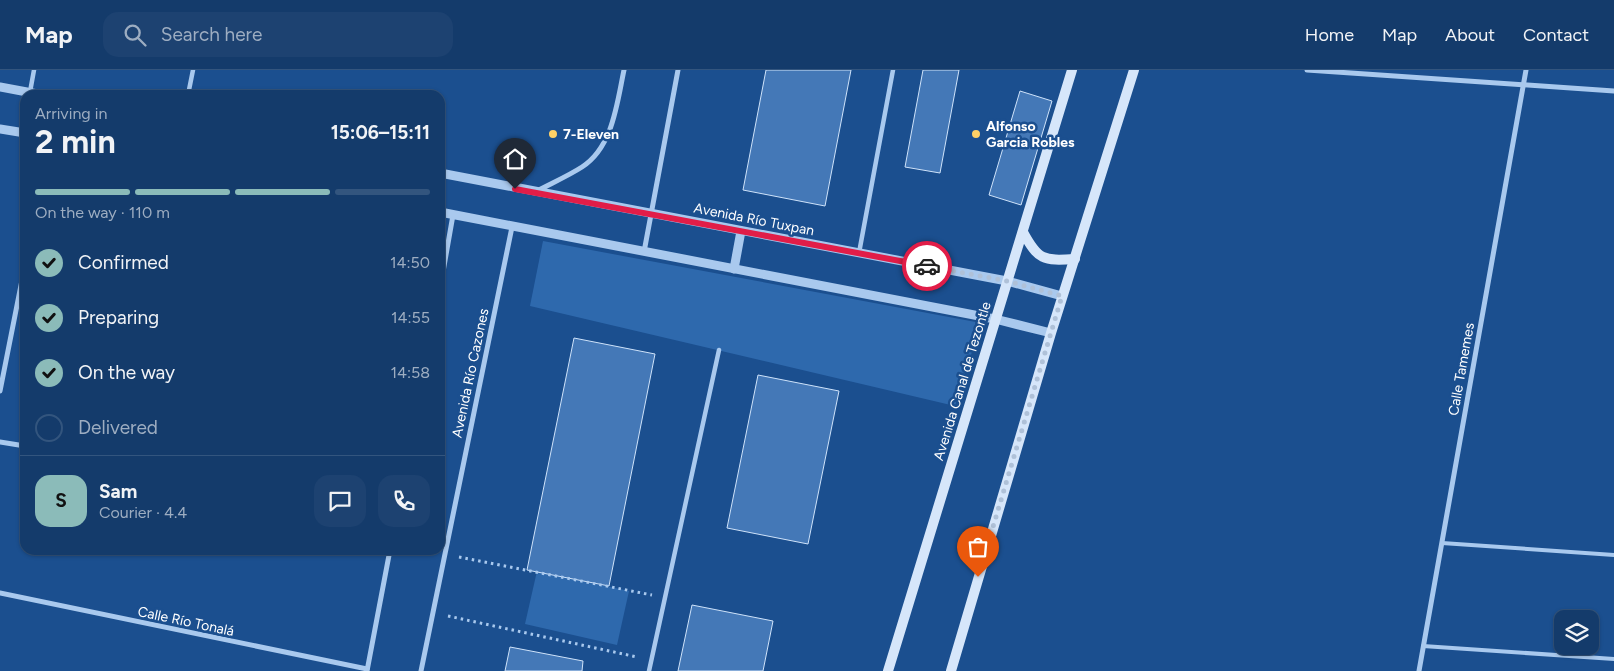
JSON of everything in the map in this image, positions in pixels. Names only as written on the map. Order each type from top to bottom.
[{"type":"main road","name":"Avenida Canal de Tezontle","points":[[888,671],[1072,70]]},
{"type":"main road","points":[[950,671],[1062,296],[1134,70]]},
{"type":"main road","points":[[1023,232],[1033,251],[1042,258],[1058,260],[1075,259]]},
{"type":"street","points":[[30,90],[34,70]]},
{"type":"street","points":[[189,90],[193,70]]},
{"type":"street","points":[[533,192],[583,166],[604,145],[616,106],[624,70]]},
{"type":"street","points":[[644,252],[678,70]]},
{"type":"street","points":[[858,253],[893,70]]},
{"type":"street","points":[[1307,70],[1614,91]]},
{"type":"street","name":"Calle Tamemes","points":[[1420,671],[1526,70]]},
{"type":"street","points":[[0,87],[20,90]]},
{"type":"street","points":[[0,129],[20,132]]},
{"type":"street","name":"Avenida Río Tuxpan","points":[[445,175],[1007,281],[1062,296]]},
{"type":"street","points":[[445,213],[995,319],[1051,333]]},
{"type":"street","points":[[445,261],[453,215]]},
{"type":"street","name":"Avenida Río Cazones","points":[[445,549],[512,227]]},
{"type":"street","points":[[734,270],[740,232]]},
{"type":"street","points":[[0,391],[20,304]]},
{"type":"street","points":[[648,671],[719,350]]},
{"type":"street","points":[[0,442],[20,445]]},
{"type":"street","points":[[367,670],[389,555]]},
{"type":"street","name":"Avenida Río Cazones","points":[[421,671],[444,555]]},
{"type":"street","name":"Calle Río Tonalá","points":[[0,594],[367,670]]},
{"type":"lane","points":[[1442,543],[1614,555]]},
{"type":"lane","points":[[1424,646],[1614,659]]},
{"type":"path","points":[[445,554],[664,597]]},
{"type":"path","points":[[433,612],[651,660]]},
{"type":"shaded area","points":[[543,241],[981,323],[955,406],[530,306]]},
{"type":"shaded area","points":[[537,571],[629,591],[617,645],[525,624]]},
{"type":"building","points":[[766,70],[851,70],[825,206],[743,190]]},
{"type":"building","points":[[923,70],[959,70],[940,173],[905,167]]},
{"type":"building","points":[[1020,91],[1052,101],[1021,205],[989,195]]},
{"type":"building","points":[[574,338],[655,354],[609,586],[527,570]]},
{"type":"building","points":[[758,375],[839,391],[808,544],[727,528]]},
{"type":"building","points":[[692,605],[773,621],[763,671],[678,671]]},
{"type":"building","points":[[510,647],[583,661],[582,671],[505,671]]},
{"type":"way so far","points":[[927,266],[1007,281],[1062,296],[978,577]]},
{"type":"place","name":"7-Eleven","points":[[553,134]]},
{"type":"place","name":"Alfonso Garcia Robles","points":[[976,134]]},
{"type":"route","points":[[515,189],[927,266]]}]
